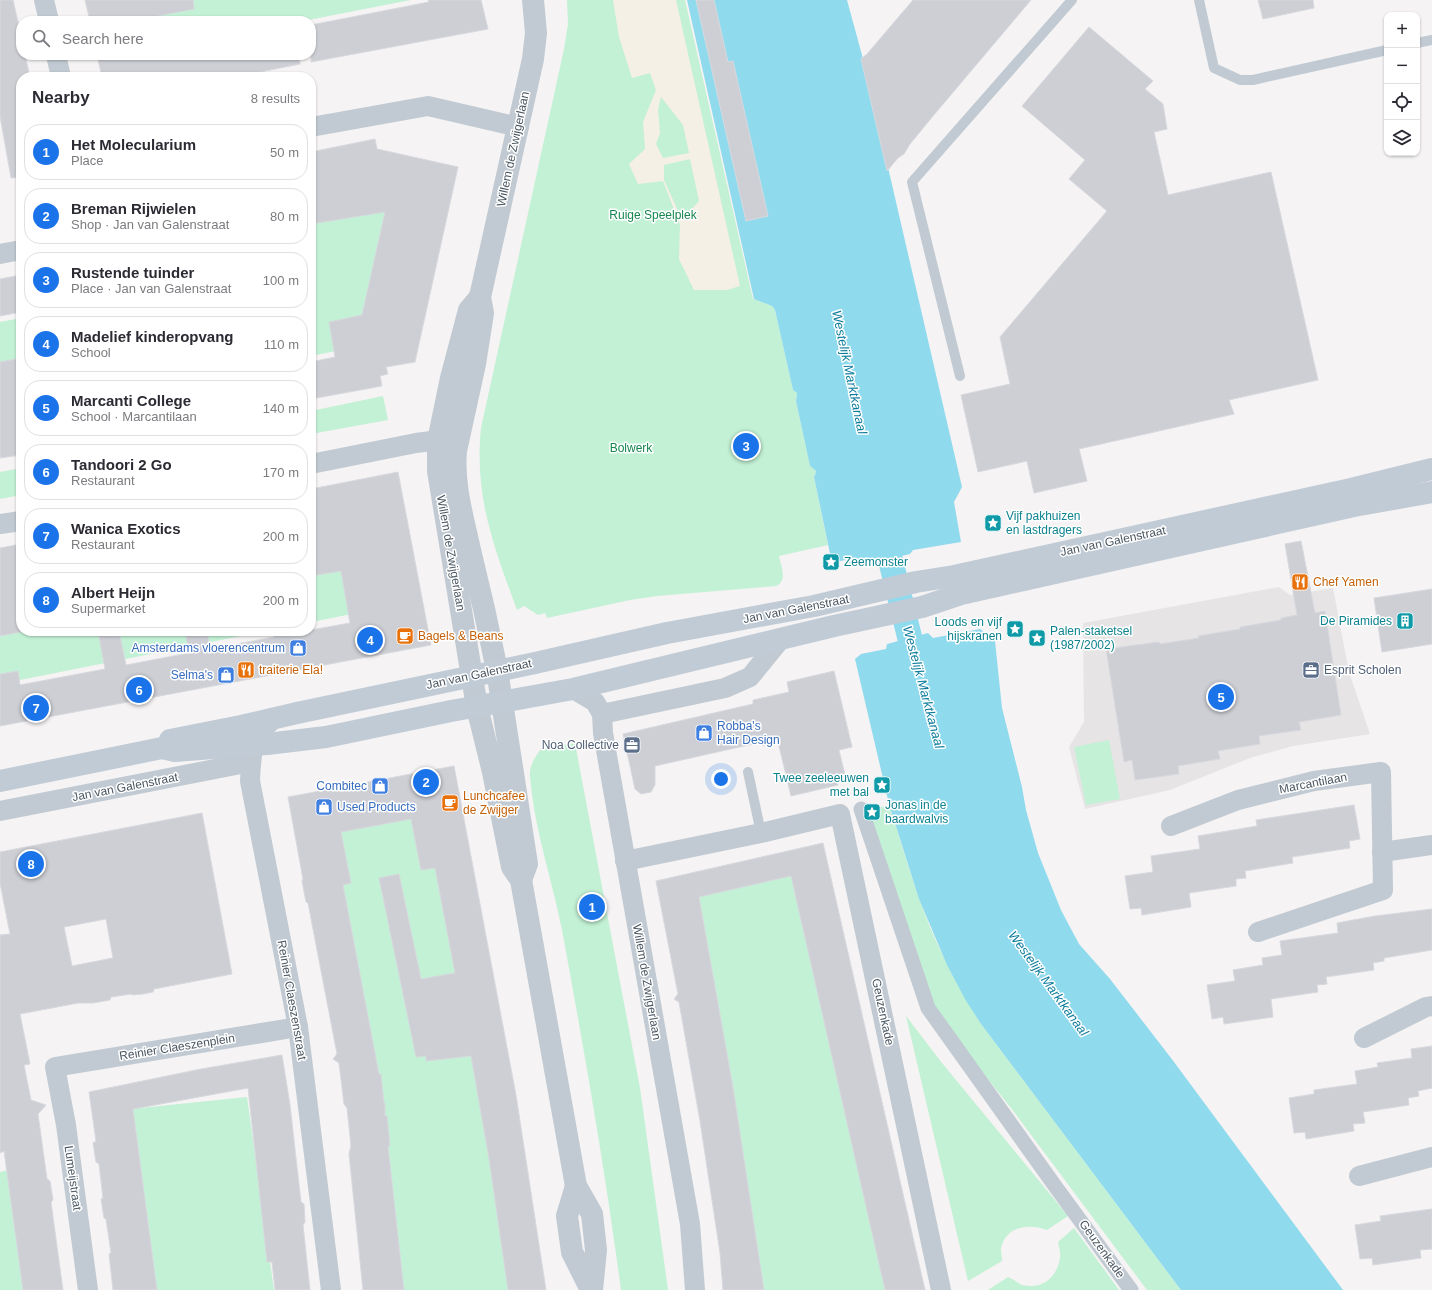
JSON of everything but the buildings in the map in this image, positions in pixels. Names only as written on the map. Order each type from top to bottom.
[{"type":"main road","name":"Jan van Galenstraat","points":[[162,748],[167,740],[241,726],[667,633],[814,606],[916,582],[954,576],[1351,489],[1432,469]]},
{"type":"main road","name":"Jan van Galenstraat","points":[[0,781],[162,748],[175,751],[252,754],[326,737],[573,689],[922,607],[961,594],[1354,506],[1432,492]]},
{"type":"street","points":[[44,0],[48,16]]},
{"type":"street","name":"Willem de Zwijgerlaan","points":[[521,880],[527,864],[497,670],[458,498],[455,463],[459,437],[475,364],[483,313],[480,297],[533,59],[536,33],[533,0]]},
{"type":"street","points":[[57,60],[60,72]]},
{"type":"street","points":[[316,126],[428,106],[519,126]]},
{"type":"street","points":[[0,254],[16,251]]},
{"type":"street","name":"Willem de Zwijgerlaan","points":[[480,297],[469,310],[451,378],[438,441],[437,466],[439,484],[477,707],[493,772],[512,867],[521,880],[576,1186],[592,1214],[596,1250],[592,1290]]},
{"type":"street","points":[[316,463],[408,445],[459,437]]},
{"type":"street","points":[[0,524],[16,522]]},
{"type":"street","points":[[573,689],[595,702],[602,714],[724,688],[750,677],[781,639]]},
{"type":"street","name":"Willem de Zwijgerlaan","points":[[602,714],[603,733],[625,861],[690,1224],[695,1290]]},
{"type":"street","name":"Reinier Claeszenstraat","points":[[274,718],[265,726],[252,754],[250,781],[298,1027],[331,1290]]},
{"type":"street","name":"Jan van Galenstraat","points":[[0,811],[252,754]]},
{"type":"street","name":"Marcantilaan","points":[[1171,826],[1238,800],[1306,783],[1381,772],[1383,890],[1258,932]]},
{"type":"street","name":"Geuzenkade","points":[[861,809],[928,1008],[1055,1186],[1132,1290]]},
{"type":"street","name":"Geuzenkade","points":[[625,861],[761,833],[840,814],[941,1290]]},
{"type":"street","points":[[1382,852],[1432,845]]},
{"type":"street","points":[[1364,1038],[1426,1007],[1432,1006]]},
{"type":"street","name":"Reinier Claeszenplein","points":[[55,1067],[298,1027]]},
{"type":"street","name":"Lumeijstraat","points":[[55,1067],[66,1125],[88,1290]]},
{"type":"street","points":[[1359,1176],[1432,1156]]},
{"type":"lane","points":[[960,376],[912,182],[1072,0]]},
{"type":"lane","points":[[1199,0],[1214,68],[1240,80],[1253,80],[1384,51]]},
{"type":"lane","points":[[1420,42],[1432,40]]},
{"type":"lane","points":[[748,772],[761,833]]},
{"type":"shaded area","points":[[1279,587],[1290,595],[1333,588],[1349,672],[1370,734],[1293,746],[1250,758],[1170,790],[1085,809],[1069,747],[1084,722],[1083,623]]},
{"type":"green space","points":[[126,0],[411,0],[316,18],[316,16],[129,16]]},
{"type":"green space","name":"Bolwerk","points":[[567,0],[685,0],[753,299],[772,306],[775,310],[793,390],[797,393],[796,401],[810,466],[816,471],[814,477],[828,545],[779,556],[783,577],[780,584],[776,586],[657,596],[630,600],[547,618],[545,613],[538,615],[524,606],[517,610],[494,543],[483,499],[480,477],[481,428],[564,49],[568,24]]},
{"type":"green space","points":[[405,194],[376,343],[316,355],[316,198]]},
{"type":"green space","points":[[16,319],[16,409],[0,412],[0,322]]},
{"type":"green space","points":[[383,396],[388,420],[316,433],[316,410]]},
{"type":"green space","points":[[16,469],[16,496],[0,499],[0,472]]},
{"type":"green space","points":[[316,538],[378,609],[316,621]]},
{"type":"green space","points":[[0,593],[16,622],[16,636],[241,636],[0,684]]},
{"type":"green space","points":[[1109,740],[1120,799],[1086,805],[1074,747]]},
{"type":"green space","points":[[575,743],[640,1088],[668,1290],[621,1290],[601,1154],[562,930],[535,815],[530,772],[531,765],[541,749]]},
{"type":"green space","points":[[432,785],[524,1290],[393,1290],[324,813]]},
{"type":"green space","points":[[889,804],[911,875],[932,931],[954,978],[981,1024],[1181,1290],[1147,1290],[1011,1108],[958,1042],[934,1006],[861,816]]},
{"type":"green space","points":[[807,868],[906,1290],[747,1290],[682,895]]},
{"type":"green space","points":[[906,1016],[942,1063],[1068,1216],[1047,1230],[1026,1227],[1013,1231],[1007,1235],[1003,1241],[1001,1249],[1002,1261],[968,1281]]},
{"type":"green space","points":[[247,1097],[274,1290],[144,1290],[121,1110]]},
{"type":"green space","points":[[17,1168],[36,1290],[0,1290],[0,1172]]},
{"type":"green space","points":[[1074,1228],[1119,1290],[988,1290],[1008,1277],[1022,1285],[1030,1286],[1042,1284],[1048,1280],[1056,1271],[1060,1258],[1058,1242]]},
{"type":"sand","points":[[613,0],[676,0],[740,286],[727,290],[694,290],[679,259],[680,225],[663,181],[638,184],[629,164],[645,149],[643,122],[656,90],[650,73],[632,78],[619,37]],"holes":[[[661,97],[683,125],[689,153],[663,158],[656,144],[660,133],[658,109]],[[690,159],[699,201],[682,220],[664,180],[664,165]]]},
{"type":"water","points":[[687,0],[847,0],[862,55],[962,487],[954,502],[961,542],[913,550],[910,554],[868,564],[866,561],[847,565],[845,560],[832,563],[814,477],[816,471],[810,466],[796,401],[797,393],[793,390],[775,310],[772,306],[754,299]]},
{"type":"water","points":[[980,629],[995,641],[1002,708],[1022,787],[1026,810],[1038,853],[1061,910],[1079,944],[1110,979],[1171,1058],[1343,1290],[1181,1290],[981,1024],[965,999],[947,965],[919,899],[889,804],[855,659],[861,654],[886,649],[887,644],[928,633],[933,638]]},
{"type":"waterway","name":"Westelijk Marktkanaal","points":[[882,526],[918,671]]},
{"type":"place","name":"Rustende tuinder","points":[[746,446]]},
{"type":"place","name":"Vijf pakhuizen en lastdragers","points":[[993,523]]},
{"type":"place","name":"Zeemonster","points":[[831,562]]},
{"type":"place","name":"Chef Yamen","points":[[1300,582]]},
{"type":"place","name":"De Piramides","points":[[1405,621]]},
{"type":"place","name":"Loods en vijf hijskranen","points":[[1015,629]]},
{"type":"place","name":"Bagels & Beans","points":[[405,636]]},
{"type":"place","name":"Palen-staketsel (1987/2002)","points":[[1037,638]]},
{"type":"place","name":"Madelief kinderopvang","points":[[370,640]]},
{"type":"place","name":"Amsterdams vloerencentrum","points":[[298,648]]},
{"type":"place","name":"traiterie Ela!","points":[[246,670]]},
{"type":"place","name":"Esprit Scholen","points":[[1311,670]]},
{"type":"place","name":"Selma's","points":[[226,675]]},
{"type":"place","name":"Tandoori 2 Go","points":[[139,690]]},
{"type":"place","name":"Marcanti College","points":[[1221,697]]},
{"type":"place","name":"Wanica Exotics","points":[[36,708]]},
{"type":"place","name":"Robba's Hair Design","points":[[704,733]]},
{"type":"place","name":"Noa Collective","points":[[632,745]]},
{"type":"place","name":"Breman Rijwielen","points":[[426,782]]},
{"type":"place","name":"Twee zeeleeuwen met bal","points":[[882,785]]},
{"type":"place","name":"Combitec","points":[[380,786]]},
{"type":"place","name":"Lunchcafee de Zwijger","points":[[450,803]]},
{"type":"place","name":"Used Products","points":[[324,807]]},
{"type":"place","name":"Jonas in de baardwalvis","points":[[872,812]]},
{"type":"place","name":"Albert Heijn","points":[[31,864]]},
{"type":"place","name":"Het Molecularium","points":[[592,907]]},
{"type":"park label","name":"Ruige Speelplek","points":[[653,215]]}]
